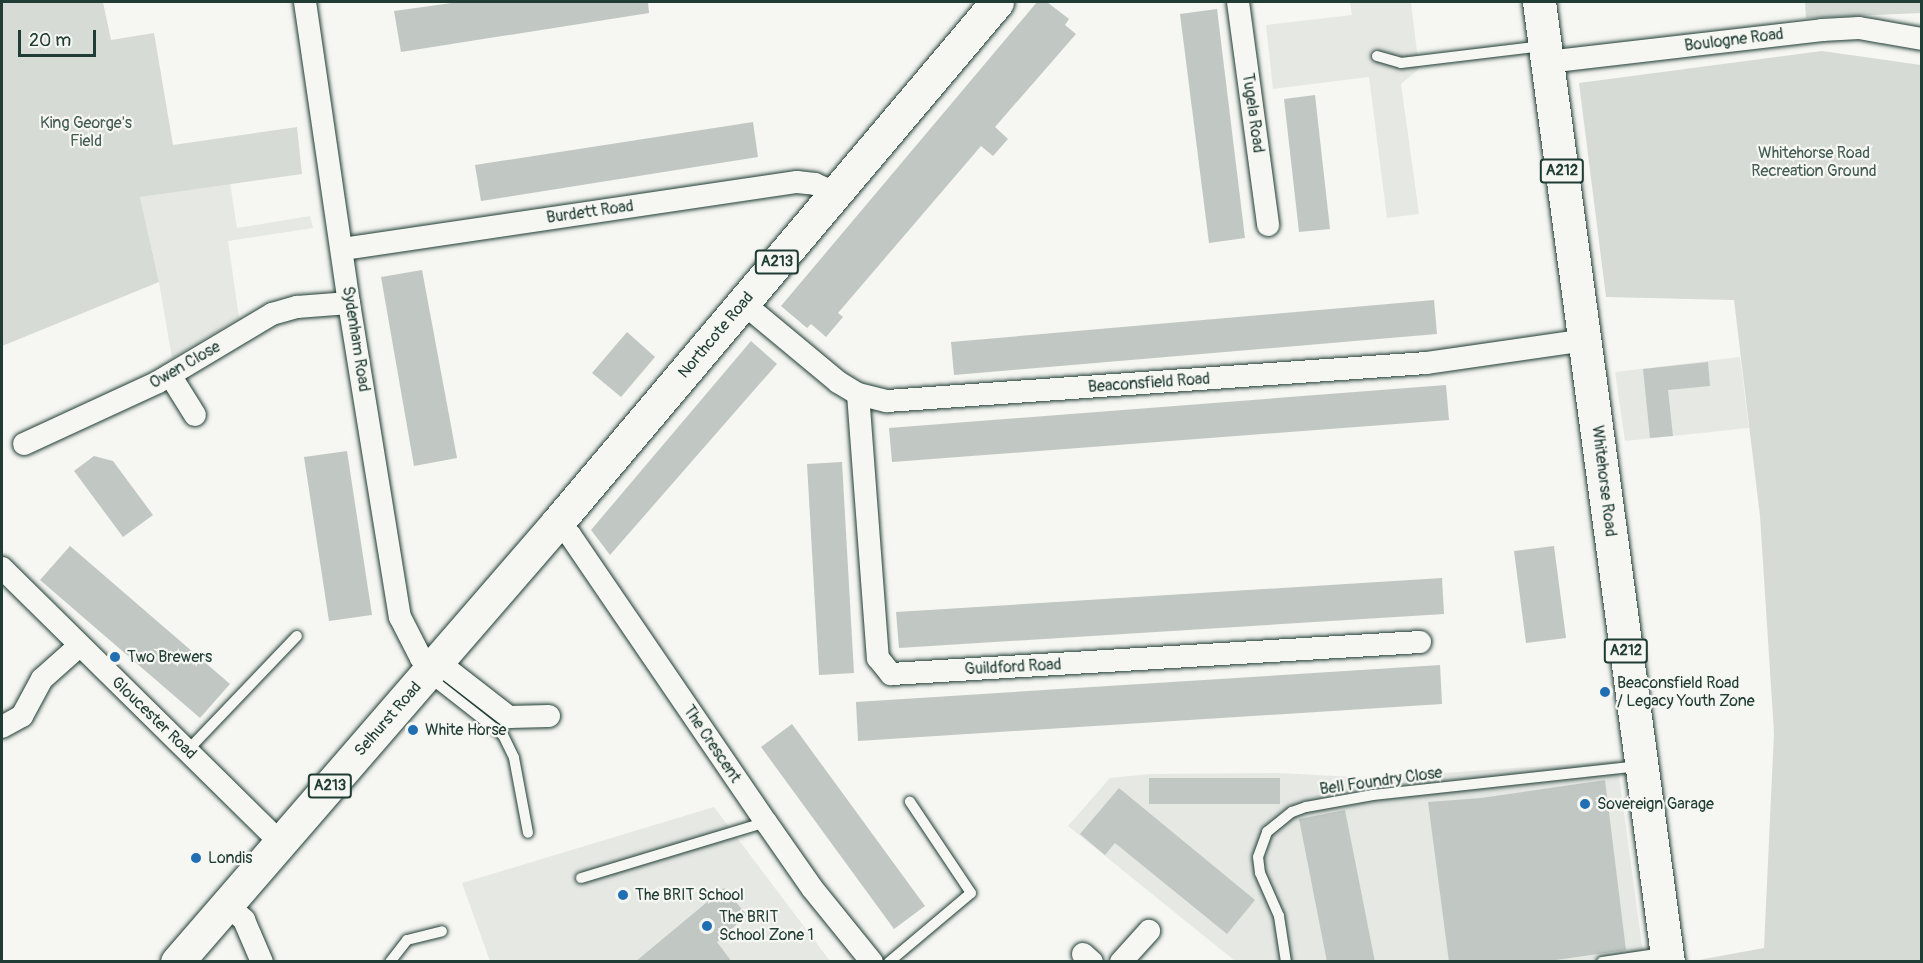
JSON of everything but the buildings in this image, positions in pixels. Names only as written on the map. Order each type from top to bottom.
[{"type":"main road","name":"Northcote Road","points":[[432,668],[997,2]]},
{"type":"main road","name":"Whitehorse Road","points":[[1539,2],[1667,957]]},
{"type":"main road","name":"Selhurst Road","points":[[177,962],[432,668]]},
{"type":"street","name":"Sydenham Road","points":[[305,2],[343,249],[349,303],[400,617],[421,658],[432,668],[509,717],[549,716]]},
{"type":"street","name":"Tugela Road","points":[[1238,2],[1268,225]]},
{"type":"street","name":"Boulogne Road","points":[[1546,54],[1859,28],[1922,39]]},
{"type":"street","name":"Burdett Road","points":[[343,249],[797,182],[814,184],[835,193]]},
{"type":"street","name":"Owen Close","points":[[24,444],[95,413],[170,375],[272,314],[297,307],[349,303]]},
{"type":"street","name":"Beaconsfield Road","points":[[743,303],[829,375],[858,394],[886,401],[1426,363],[1586,340]]},
{"type":"street","points":[[170,375],[195,415]]},
{"type":"street","name":"Guildford Road","points":[[858,394],[878,658],[891,674],[1420,642]]},
{"type":"street","name":"The Crescent","points":[[557,523],[570,535],[812,888],[872,962]]},
{"type":"street","name":"Gloucester Road","points":[[2,568],[281,843]]},
{"type":"street","points":[[2,727],[22,716],[42,679],[79,646]]},
{"type":"street","points":[[227,905],[248,925],[262,962]]},
{"type":"street","points":[[1121,962],[1149,931]]},
{"type":"lane","points":[[1377,56],[1401,63],[1546,54]]},
{"type":"lane","points":[[187,751],[297,636]]},
{"type":"lane","points":[[432,668],[503,735],[514,758],[528,833]]},
{"type":"lane","name":"Bell Foundry Close","points":[[1286,962],[1279,916],[1260,873],[1258,857],[1268,832],[1292,812],[1373,795],[1642,765]]},
{"type":"lane","points":[[889,962],[971,892],[910,802]]},
{"type":"lane","points":[[581,878],[766,822]]},
{"type":"lane","points":[[390,962],[407,940],[442,931]]},
{"type":"lane","points":[[1602,962],[1667,957]]},
{"type":"shaded area","points":[[1350,2],[1411,2],[1419,69],[1401,84],[1419,214],[1387,218],[1369,77],[1273,89],[1266,25],[1352,15]]},
{"type":"shaded area","points":[[230,183],[237,228],[310,216],[313,228],[228,241],[239,318],[172,358],[159,282],[140,197]]},
{"type":"shaded area","points":[[1740,357],[1749,428],[1625,441],[1615,372]]},
{"type":"shaded area","points":[[1617,761],[1644,961],[1235,961],[1068,826],[1110,778],[1150,774],[1278,773],[1373,778]]},
{"type":"shaded area","name":"The BRIT School","points":[[714,807],[830,961],[490,961],[462,883]]},
{"type":"green space","name":"King George's Field","points":[[2,2],[103,2],[111,40],[154,33],[173,145],[297,127],[302,174],[140,197],[159,282],[2,346]]},
{"type":"green space","points":[[1805,2],[1921,2],[1921,13],[1806,18]]},
{"type":"green space","name":"Whitehorse Road Recreation Ground","points":[[1822,51],[1921,65],[1921,961],[1693,961],[1764,948],[1774,733],[1760,516],[1734,300],[1606,297],[1579,83]]},
{"type":"place","name":"Two Brewers","points":[[115,657]]},
{"type":"place","name":"Beaconsfield Road / Legacy Youth Zone","points":[[1605,692]]},
{"type":"place","name":"White Horse","points":[[413,730]]},
{"type":"place","name":"Sovereign Garage","points":[[1585,804]]},
{"type":"place","name":"Londis","points":[[196,858]]},
{"type":"place","name":"The BRIT School","points":[[623,895]]},
{"type":"place","name":"The BRIT School Zone 1","points":[[707,926]]}]
